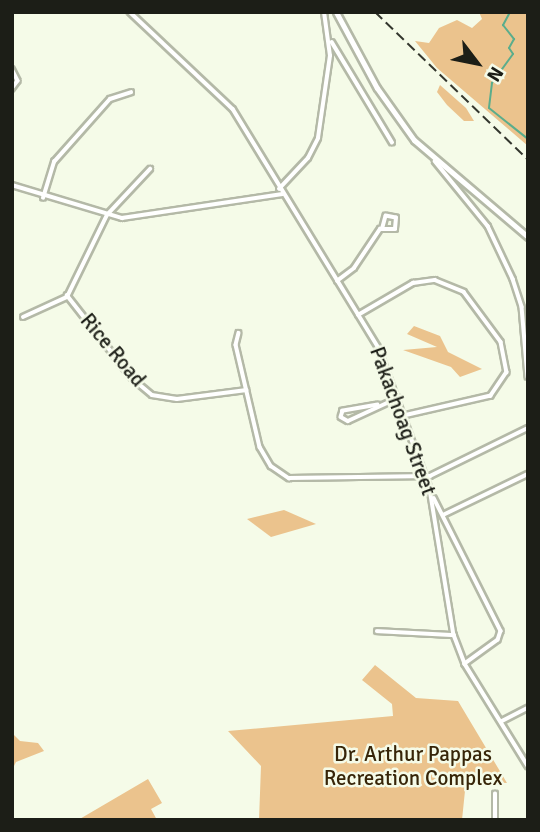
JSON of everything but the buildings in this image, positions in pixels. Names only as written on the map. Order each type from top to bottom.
[{"type":"main road","points":[[336,12],[390,108],[435,161],[528,237]]},
{"type":"street","name":"Pakachoag Street","points":[[130,12],[226,100],[380,352],[430,489],[454,635],[465,664],[528,766]]},
{"type":"street","points":[[279,189],[316,144],[330,41],[324,12]]},
{"type":"street","points":[[330,41],[392,142]]},
{"type":"street","points":[[12,69],[18,81],[12,89]]},
{"type":"street","points":[[43,198],[54,162],[110,99],[131,92]]},
{"type":"street","points":[[435,161],[482,217],[504,259],[522,307],[528,377]]},
{"type":"street","points":[[23,317],[67,295],[107,215],[150,169]]},
{"type":"street","points":[[12,185],[43,198],[107,215],[136,218],[282,194]]},
{"type":"street","points":[[337,281],[354,268],[383,227],[386,216],[397,219],[393,230],[383,227]]},
{"type":"street","points":[[358,315],[413,283],[435,280],[468,296],[505,349],[506,375],[488,398],[471,404],[443,403],[404,416]]},
{"type":"street","name":"Rice Road","points":[[67,295],[132,378],[152,394],[177,399],[246,390]]},
{"type":"street","points":[[239,333],[236,345],[262,451],[285,476],[368,480],[424,473],[430,476],[528,428]]},
{"type":"street","points":[[377,405],[348,421],[341,417],[343,411],[398,398]]},
{"type":"street","points":[[443,515],[528,474]]},
{"type":"street","points":[[430,489],[500,629],[499,639],[465,664]]},
{"type":"street","points":[[377,631],[454,635]]},
{"type":"street","points":[[501,721],[528,708]]},
{"type":"street","points":[[495,794],[495,820]]},
{"type":"green space","points":[[479,12],[528,12],[528,146],[437,68],[415,41],[429,43],[439,28],[457,20],[472,28],[482,19]]},
{"type":"green space","points":[[440,85],[466,108],[474,121],[464,121],[447,105],[437,92]]},
{"type":"green space","points":[[414,326],[440,336],[448,352],[482,369],[460,377],[451,367],[403,350],[437,347],[407,334]]},
{"type":"green space","points":[[284,510],[316,524],[271,537],[247,519]]},
{"type":"green space","name":"Dr. Arthur Pappas Recreation Complex","points":[[375,665],[416,698],[458,701],[507,783],[466,781],[462,820],[259,820],[261,766],[228,731],[393,716],[392,704],[362,680]]},
{"type":"green space","points":[[12,733],[20,741],[38,743],[44,751],[16,762],[12,770]]},
{"type":"green space","points":[[148,779],[162,803],[151,809],[157,820],[78,820]]},
{"type":"waterway","points":[[510,12],[503,25],[514,39],[509,48],[513,54],[492,83],[489,108],[528,139]]},
{"type":"railway","points":[[375,12],[528,160]]}]
